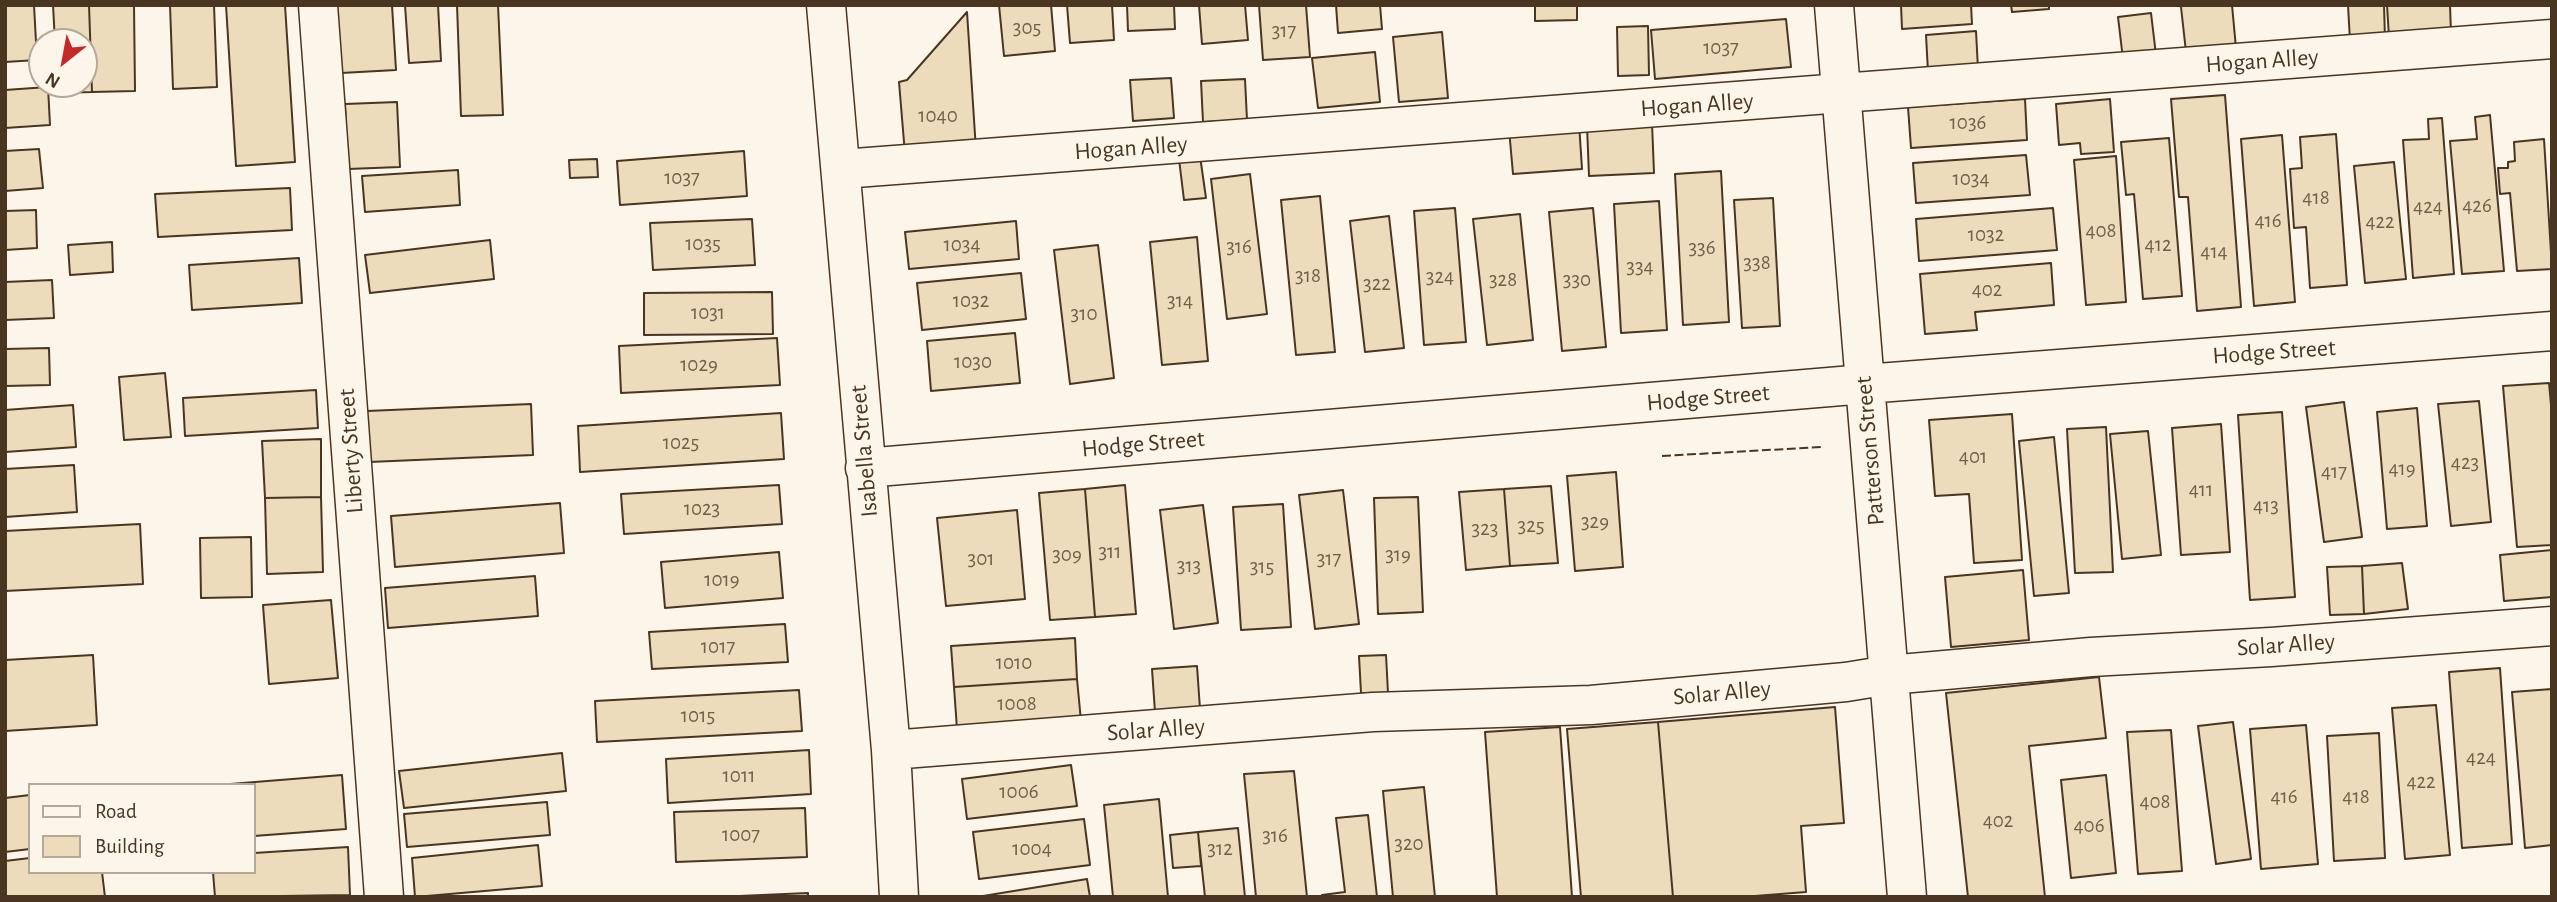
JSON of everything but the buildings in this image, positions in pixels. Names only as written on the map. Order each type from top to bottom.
[{"type":"street","name":"Liberty Street","points":[[318,5],[384,897]]},
{"type":"street","name":"Isabella Street","points":[[826,5],[891,750],[900,897]]},
{"type":"street","name":"Patterson Street","points":[[1834,5],[1907,897]]},
{"type":"street","name":"Hogan Alley","points":[[842,169],[2552,39]]},
{"type":"street","name":"Hodge Street","points":[[865,468],[1865,384],[2552,331]]},
{"type":"street","name":"Solar Alley","points":[[891,750],[1373,712],[1591,705],[2091,657],[2552,626]]},
{"type":"fence","points":[[1662,456],[1821,447]]}]
